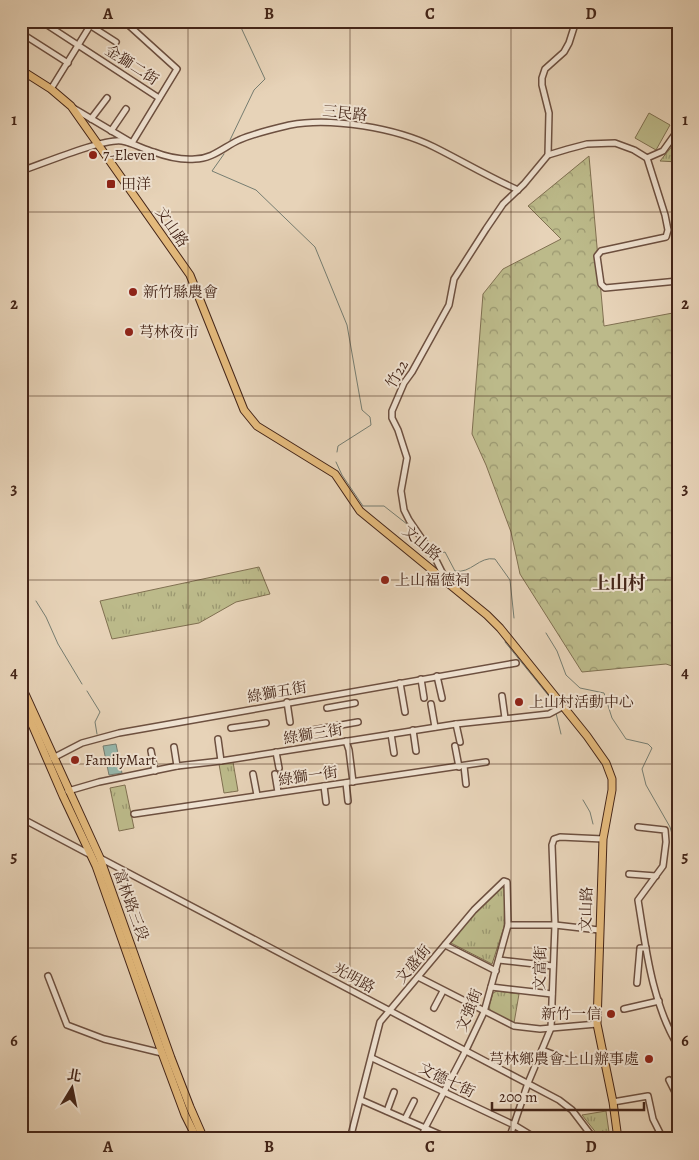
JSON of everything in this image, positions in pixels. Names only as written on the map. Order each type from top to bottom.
[{"type":"main road","name":"文山路","points":[[21,70],[51,89],[71,106],[190,275],[244,410],[251,420],[335,474],[360,511],[480,609],[500,628],[586,736],[609,770],[612,779],[612,790],[603,839],[596,1024],[613,1102],[618,1139]]},
{"type":"main road","name":"富林路三段","points":[[21,684],[102,884],[162,1053],[196,1139]]},
{"type":"main road","name":"富林路三段","points":[[21,699],[68,790],[100,858],[171,1058],[204,1139]]},
{"type":"street","name":"金獅二街","points":[[41,21],[159,98]]},
{"type":"street","points":[[124,21],[177,70],[132,143]]},
{"type":"street","points":[[576,21],[564,52],[545,69],[542,78],[542,86],[549,113],[548,155],[587,144],[615,143],[634,150],[647,158],[666,215],[668,230],[666,237],[601,251],[596,256],[601,284],[605,288],[678,281]]},
{"type":"street","points":[[51,89],[92,24],[116,42]]},
{"type":"street","points":[[21,33],[68,63]]},
{"type":"street","points":[[92,119],[107,98]]},
{"type":"street","name":"文山路","points":[[71,106],[132,143]]},
{"type":"street","points":[[112,131],[126,109]]},
{"type":"street","name":"三民路","points":[[21,171],[112,140],[132,143],[155,153],[177,159],[207,158],[241,140],[289,125],[313,122],[352,125],[422,142],[490,178],[518,190]]},
{"type":"street","points":[[647,158],[662,151],[678,130]]},
{"type":"street","name":"竹22","points":[[447,583],[435,558],[404,510],[401,491],[407,458],[392,418],[392,411],[404,383],[449,305],[454,280],[503,204],[518,190],[548,155]]},
{"type":"street","name":"綠獅五街","points":[[51,759],[82,743],[119,733],[516,663]]},
{"type":"street","points":[[437,676],[442,698]]},
{"type":"street","points":[[421,679],[424,698]]},
{"type":"street","points":[[400,683],[405,712]]},
{"type":"street","points":[[502,696],[505,718]]},
{"type":"street","points":[[287,702],[290,722]]},
{"type":"street","points":[[327,708],[355,703]]},
{"type":"street","points":[[431,704],[435,727]]},
{"type":"street","name":"綠獅三街","points":[[68,790],[177,766],[221,761],[413,730],[549,714],[562,707]]},
{"type":"street","points":[[290,734],[358,722]]},
{"type":"street","points":[[231,728],[266,723]]},
{"type":"street","points":[[456,724],[460,742]]},
{"type":"street","points":[[413,730],[416,751]]},
{"type":"street","points":[[391,734],[394,753]]},
{"type":"street","points":[[218,739],[221,761]]},
{"type":"street","points":[[346,741],[353,782]]},
{"type":"street","points":[[455,746],[466,784]]},
{"type":"street","points":[[174,747],[177,766]]},
{"type":"street","points":[[151,751],[155,771]]},
{"type":"street","points":[[276,752],[279,768]]},
{"type":"street","name":"綠獅一街","points":[[134,814],[486,762]]},
{"type":"street","points":[[253,774],[256,795]]},
{"type":"street","points":[[275,774],[278,792]]},
{"type":"street","points":[[346,783],[348,801]]},
{"type":"street","points":[[324,786],[326,802]]},
{"type":"street","name":"光明路","points":[[21,818],[559,1100],[572,1110],[594,1139]]},
{"type":"street","points":[[638,827],[665,830],[666,842],[663,866],[638,900],[646,948],[659,1001],[668,1030],[678,1046]]},
{"type":"street","name":"文富街","points":[[509,1139],[528,1083],[551,1028],[554,925],[552,845],[554,839],[560,838],[603,839]]},
{"type":"street","points":[[629,874],[656,876]]},
{"type":"street","name":"文盛街","points":[[350,1139],[380,1022],[474,910],[504,881],[508,882]]},
{"type":"street","name":"文強街","points":[[421,1139],[424,1128],[484,1012],[508,925],[508,882]]},
{"type":"street","points":[[508,925],[554,925],[600,930]]},
{"type":"street","points":[[445,945],[496,971]]},
{"type":"street","points":[[637,983],[640,948],[646,948]]},
{"type":"street","points":[[499,960],[553,966]]},
{"type":"street","points":[[48,976],[67,1025],[104,1039],[162,1053]]},
{"type":"street","points":[[418,977],[514,1026],[533,1029],[596,1024]]},
{"type":"street","points":[[491,987],[552,994]]},
{"type":"street","points":[[434,1008],[443,991]]},
{"type":"street","points":[[624,1009],[659,1001]]},
{"type":"street","points":[[542,1050],[568,1060]]},
{"type":"street","name":"文德七街","points":[[372,1058],[514,1125],[537,1139]]},
{"type":"street","points":[[670,1080],[678,1098]]},
{"type":"street","points":[[387,1111],[394,1092]]},
{"type":"street","points":[[613,1102],[648,1096],[653,1119],[663,1139]]},
{"type":"street","points":[[361,1100],[450,1139]]},
{"type":"street","points":[[405,1119],[414,1101]]},
{"type":"street","points":[[668,1139],[678,1133]]},
{"type":"green space","points":[[649,113],[670,125],[656,150],[635,138]]},
{"type":"green space","points":[[678,139],[678,162],[660,161]]},
{"type":"green space","points":[[589,156],[604,326],[678,312],[678,333],[674,333],[672,368],[678,371],[678,668],[666,664],[582,672],[520,574],[511,532],[486,465],[472,434],[483,294],[503,269],[561,239],[528,206]]},
{"type":"green space","points":[[259,567],[270,594],[236,602],[199,623],[112,639],[100,601]]},
{"type":"green space","points":[[233,762],[238,791],[224,793],[219,764]]},
{"type":"green space","points":[[125,785],[134,828],[119,831],[110,788]]},
{"type":"green space","points":[[502,886],[505,889],[504,927],[492,964],[451,943],[474,913]]},
{"type":"green space","points":[[497,991],[519,994],[514,1023],[491,1012],[489,1007],[493,993]]},
{"type":"green space","points":[[606,1111],[610,1139],[601,1139],[582,1115]]},
{"type":"water","points":[[116,744],[122,773],[109,775],[103,746]]},
{"type":"waterway","points":[[230,140],[254,90],[265,79],[238,21]]},
{"type":"waterway","points":[[224,154],[212,171],[256,190],[315,247],[347,325],[362,410],[370,417],[371,425],[338,446],[337,452]]},
{"type":"waterway","points":[[336,462],[342,475],[363,506],[384,506],[412,528]]},
{"type":"waterway","points":[[438,554],[445,552],[455,571],[466,570],[484,560],[495,559],[510,580],[514,618]]},
{"type":"waterway","points":[[21,590],[28,595]]},
{"type":"waterway","points":[[36,601],[46,617],[58,644],[82,684]]},
{"type":"waterway","points":[[546,633],[557,651],[566,675],[580,688],[604,693],[612,718],[626,739],[648,744],[652,748],[642,769],[646,785],[670,827],[676,848],[678,961]]},
{"type":"waterway","points":[[505,642],[552,700],[553,706]]},
{"type":"waterway","points":[[87,691],[100,712],[95,722],[97,734]]},
{"type":"waterway","points":[[556,713],[561,734]]},
{"type":"waterway","points":[[583,800],[590,812],[593,824]]},
{"type":"place","name":"7-Eleven","points":[[93,155]]},
{"type":"place","name":"田洋","points":[[111,184]]},
{"type":"place","name":"新竹縣農會","points":[[133,292]]},
{"type":"place","name":"芎林夜市","points":[[129,332]]},
{"type":"place","name":"上山福德祠","points":[[385,580]]},
{"type":"place","name":"上山村活動中心","points":[[519,702]]},
{"type":"place","name":"FamilyMart","points":[[75,760]]},
{"type":"place","name":"新竹一信","points":[[611,1014]]},
{"type":"place","name":"芎林鄉農會上山辦事處","points":[[649,1059]]},
{"type":"district","name":"上山村","points":[[619,583]]}]
